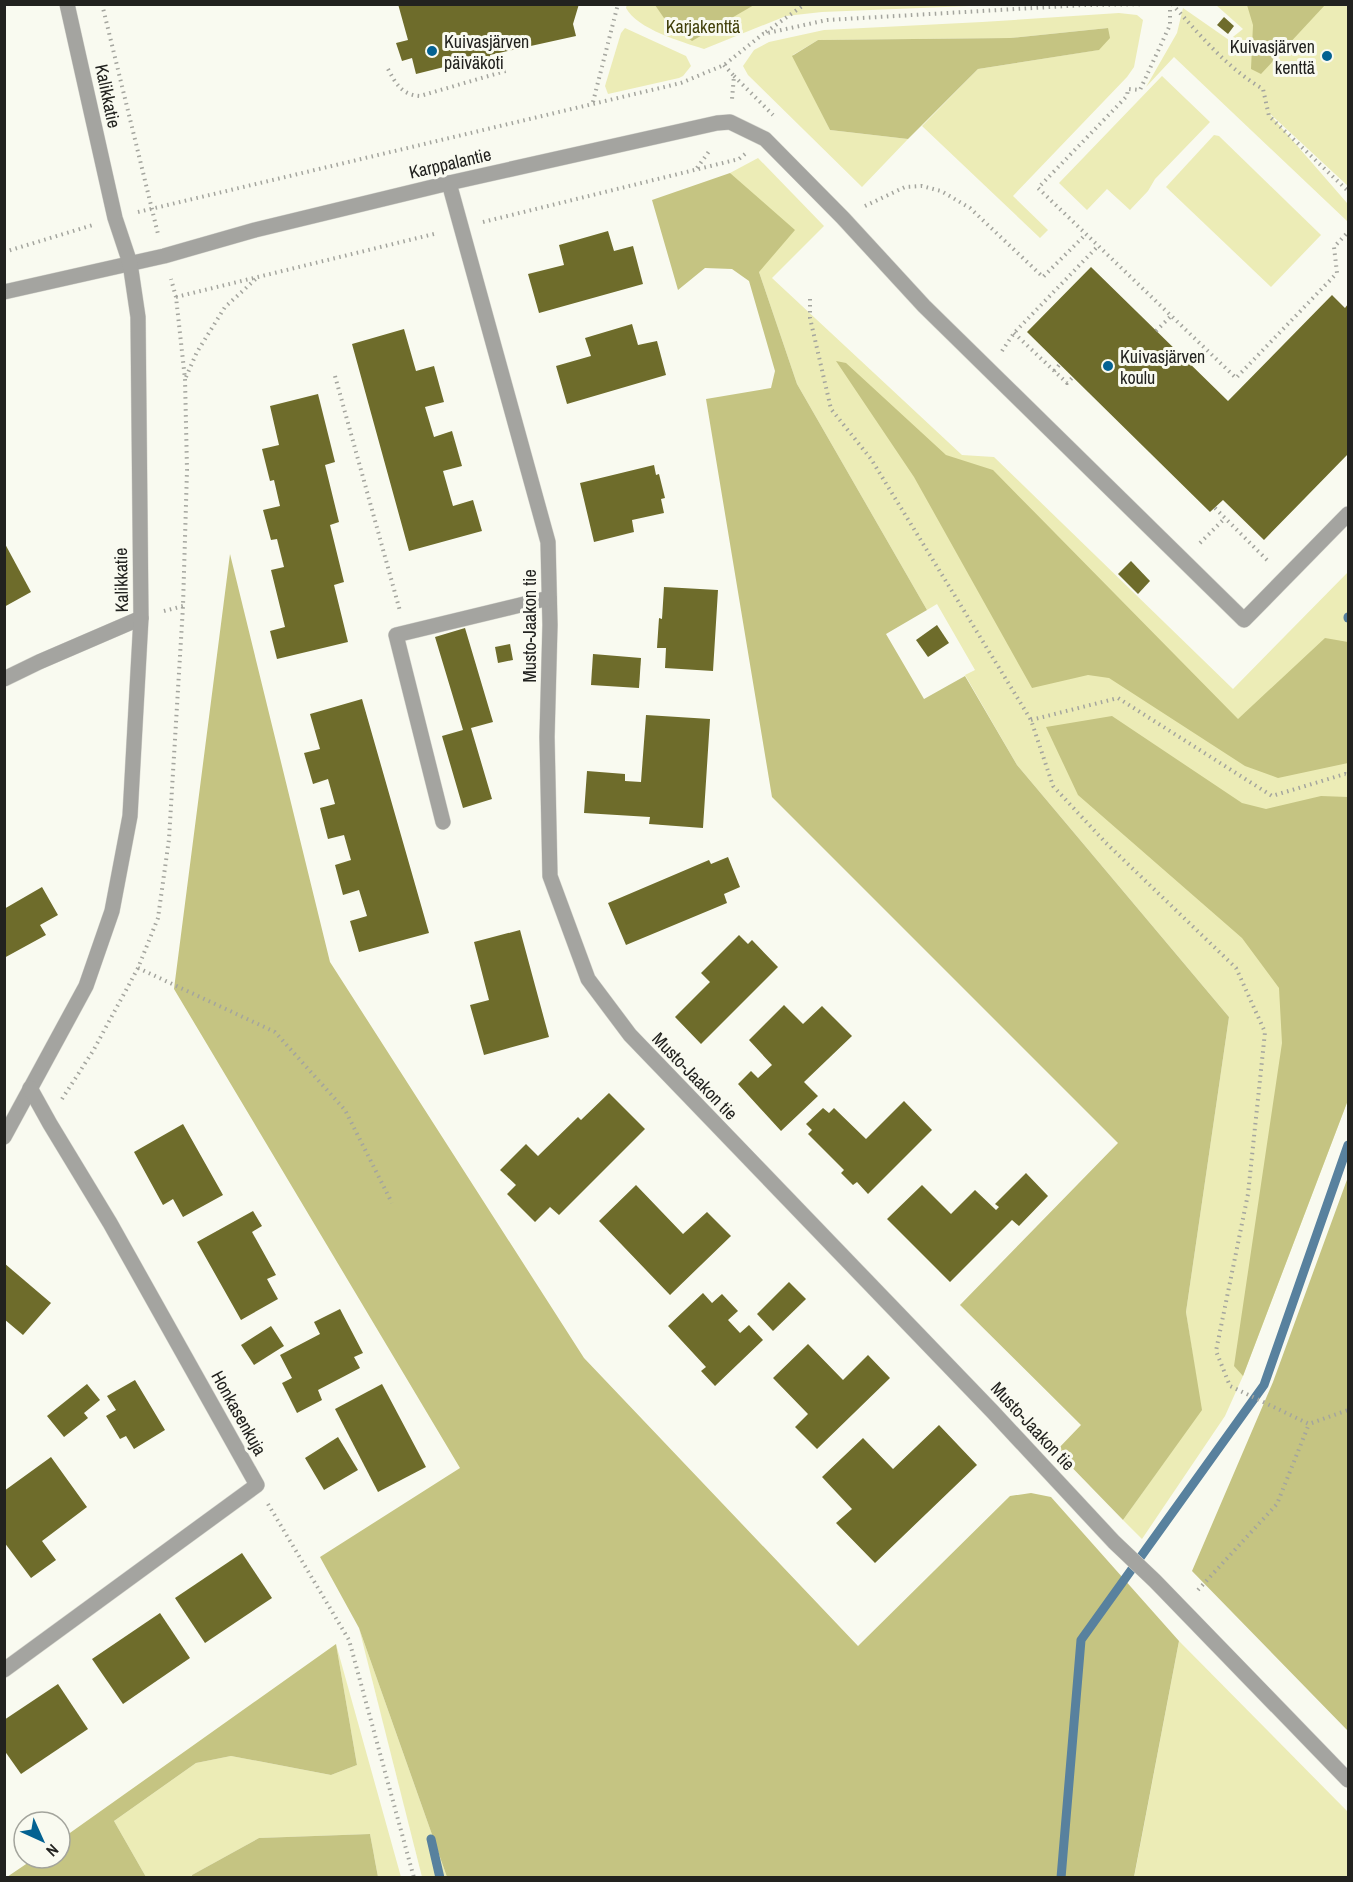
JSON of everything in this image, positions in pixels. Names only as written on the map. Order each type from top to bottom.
[{"type":"street","name":"Kalikkatie","points":[[4,1137],[86,987],[112,911],[130,816],[141,618],[138,317],[130,263],[115,218],[67,4]]},
{"type":"street","name":"Karppalantie","points":[[4,292],[164,256],[255,230],[449,183],[730,122]]},
{"type":"street","points":[[730,122],[765,139],[843,218],[924,306],[1244,620],[1348,514]]},
{"type":"street","name":"Musto-Jaakon tie","points":[[449,183],[548,542],[547,737],[550,876],[588,979],[630,1035],[992,1411],[1114,1542],[1155,1581],[1348,1780]]},
{"type":"street","points":[[444,822],[396,635],[549,598]]},
{"type":"street","points":[[4,679],[141,618]]},
{"type":"street","name":"Honkasenkuja","points":[[4,1670],[257,1485],[110,1223],[30,1088]]},
{"type":"path","points":[[102,4],[152,208]]},
{"type":"path","points":[[593,102],[618,4]]},
{"type":"path","points":[[4,252],[152,208],[681,83],[724,65],[805,4]]},
{"type":"path","points":[[1171,4],[1217,54],[1242,77],[1263,89],[1269,116],[1348,191]]},
{"type":"path","points":[[1171,4],[1170,25],[1140,90],[1128,89],[1127,96],[1038,188],[1236,378],[1337,273],[1334,247],[1348,232]]},
{"type":"path","points":[[763,34],[827,20],[1085,5],[1152,5]]},
{"type":"path","points":[[724,65],[734,76],[730,122]]},
{"type":"path","points":[[388,69],[395,83],[403,91],[420,96],[508,70]]},
{"type":"path","points":[[843,218],[905,187],[922,186],[941,190],[970,207],[1043,277],[1086,234]]},
{"type":"path","points":[[986,366],[1002,350],[1014,333],[1098,246]]},
{"type":"path","points":[[185,379],[197,352],[225,307],[258,277]]},
{"type":"path","points":[[810,299],[810,318],[831,409],[870,459],[1030,720],[1053,786],[1105,842],[1236,968],[1265,1032],[1248,1194],[1216,1351],[1230,1386],[1309,1424],[1348,1410]]},
{"type":"path","points":[[1156,331],[1171,316]]},
{"type":"path","points":[[1014,333],[1067,383],[1073,377]]},
{"type":"path","points":[[1053,371],[1060,364]]},
{"type":"path","points":[[334,376],[406,632]]},
{"type":"path","points":[[1215,508],[1285,578]]},
{"type":"path","points":[[1184,560],[1225,518]]},
{"type":"path","points":[[1030,720],[1118,698],[1272,796],[1348,775]]},
{"type":"path","points":[[138,968],[275,1032],[345,1110],[392,1203]]},
{"type":"path","points":[[1181,1608],[1277,1504],[1309,1424]]},
{"type":"path","points":[[257,1485],[349,1640],[414,1878]]},
{"type":"green space","name":"Karjakenttä","points":[[627,4],[994,5],[822,12],[786,16],[704,49],[650,28],[632,16],[626,8]]},
{"type":"green space","points":[[1247,4],[1325,5],[1261,74],[1251,69],[1253,25]]},
{"type":"green space","points":[[655,5],[754,5],[692,41],[666,21]]},
{"type":"green space","points":[[1216,5],[1348,5],[1348,186],[1267,111],[1347,203],[1347,221],[1174,57],[1146,87],[1177,33],[1183,8],[1229,40],[1243,29]]},
{"type":"green space","points":[[1119,13],[1137,15],[1143,20],[1134,67],[1013,196],[1048,230],[1040,238],[922,126],[978,69],[1098,50],[1108,28],[1010,38],[818,40],[793,55],[830,130],[908,139],[862,187],[748,75],[743,66],[754,50],[769,42],[824,30]]},
{"type":"green space","points":[[625,28],[686,56],[691,66],[679,78],[608,94],[605,86],[621,33]]},
{"type":"green space","points":[[1108,28],[1110,38],[1099,50],[978,69],[908,139],[830,130],[792,56],[818,40],[1010,38]]},
{"type":"green space","points":[[1162,76],[1210,122],[1155,179],[1148,191],[1130,210],[1107,189],[1087,210],[1059,183]]},
{"type":"green space","points":[[1214,135],[1219,136],[1321,235],[1271,287],[1166,187]]},
{"type":"green space","points":[[758,158],[824,226],[772,278],[962,455],[994,457],[1233,689],[1348,572],[1348,1100],[1243,1376],[1225,1416],[1142,1539],[1123,1520],[1201,1410],[1186,1312],[1229,1017],[1017,765],[965,675],[975,670],[937,604],[927,610],[797,384],[759,272],[730,173]]},
{"type":"green space","points":[[730,173],[795,230],[759,272],[797,384],[927,610],[886,634],[924,699],[965,676],[1017,765],[1229,1017],[1186,1312],[1202,1410],[1123,1520],[1056,1451],[1081,1425],[960,1305],[1118,1143],[772,797],[706,399],[771,388],[775,371],[749,281],[732,269],[705,268],[678,290],[652,200]]},
{"type":"green space","points":[[836,361],[846,363],[946,455],[993,470],[1238,719],[1325,638],[1348,642],[1348,763],[1278,778],[1245,766],[1109,678],[1088,675],[1032,688],[914,477]]},
{"type":"green space","points":[[230,554],[330,962],[584,1358],[858,1646],[1010,1496],[1031,1493],[1051,1497],[1179,1641],[1134,1877],[447,1877],[359,1628],[320,1557],[460,1468],[174,989]]},
{"type":"green space","points":[[1112,716],[1242,803],[1266,809],[1321,796],[1348,797],[1348,1100],[1243,1376],[1234,1366],[1282,1043],[1279,988],[1242,938],[1078,795],[1046,727]]},
{"type":"green space","points":[[1348,1177],[1348,1731],[1192,1571],[1273,1382]]},
{"type":"green space","points":[[359,1628],[447,1877],[422,1877]]},
{"type":"green space","points":[[1179,1641],[1348,1812],[1348,1877],[1134,1878]]},
{"type":"green space","points":[[336,1644],[401,1877],[378,1877],[370,1834],[259,1838],[192,1877],[146,1877],[114,1821],[196,1763],[231,1756],[331,1775],[357,1765]]},
{"type":"green space","points":[[336,1644],[357,1765],[331,1775],[231,1756],[196,1763],[114,1821],[146,1877],[7,1877],[17,1870],[72,1870],[72,1831]]},
{"type":"green space","points":[[370,1834],[378,1877],[192,1877],[259,1838]]},
{"type":"building","points":[[398,4],[579,4],[573,24],[576,36],[490,55],[491,61],[449,71],[448,66],[416,74],[412,58],[402,61],[396,43],[408,40]]},
{"type":"building","points":[[1224,17],[1234,26],[1228,34],[1217,25]]},
{"type":"building","points":[[608,231],[614,251],[633,246],[643,284],[539,313],[528,274],[564,265],[559,245]]},
{"type":"building","points":[[1091,267],[1228,401],[1332,295],[1345,308],[1348,304],[1348,454],[1264,540],[1223,500],[1210,512],[1027,332]]},
{"type":"building","points":[[632,324],[638,345],[657,341],[666,375],[567,404],[556,366],[591,356],[585,338]]},
{"type":"building","points":[[404,329],[416,371],[434,366],[444,402],[425,407],[434,437],[452,431],[462,466],[443,471],[453,506],[473,500],[482,531],[409,551],[352,344]]},
{"type":"building","points":[[318,394],[335,462],[325,465],[339,522],[330,525],[344,582],[334,585],[348,642],[277,659],[270,631],[285,627],[271,570],[284,567],[277,539],[271,540],[263,510],[280,506],[274,480],[270,481],[262,449],[279,445],[270,406]]},
{"type":"building","points":[[654,465],[656,475],[659,474],[665,498],[661,499],[664,513],[632,520],[634,532],[594,542],[580,483]]},
{"type":"building","points":[[4,542],[31,592],[4,607]]},
{"type":"building","points":[[1131,561],[1150,581],[1138,594],[1118,574]]},
{"type":"building","points":[[664,587],[718,590],[713,671],[665,668],[666,648],[657,648]]},
{"type":"building","points":[[937,625],[949,643],[928,657],[916,640]]},
{"type":"building","points":[[465,628],[493,722],[471,728],[492,799],[463,808],[442,736],[463,730],[435,637]]},
{"type":"building","points":[[510,644],[513,660],[498,663],[495,647]]},
{"type":"building","points":[[593,654],[641,658],[639,688],[591,685]]},
{"type":"building","points":[[362,699],[429,933],[359,952],[350,921],[367,916],[359,890],[343,895],[335,865],[351,860],[344,835],[328,839],[320,808],[335,804],[328,779],[313,784],[304,753],[320,749],[310,714]]},
{"type":"building","points":[[646,715],[710,719],[703,828],[649,824],[650,817],[584,813],[587,771],[625,774],[625,781],[641,782]]},
{"type":"building","points":[[728,857],[740,887],[724,894],[727,903],[626,945],[608,903],[709,860],[711,864]]},
{"type":"building","points":[[42,887],[58,915],[40,925],[46,935],[4,958],[4,909]]},
{"type":"building","points":[[520,930],[549,1037],[484,1055],[470,1005],[489,1000],[474,942]]},
{"type":"building","points":[[739,935],[748,944],[752,940],[778,967],[701,1044],[675,1017],[710,982],[701,973]]},
{"type":"building","points":[[784,1005],[803,1024],[822,1006],[852,1036],[804,1082],[818,1096],[781,1131],[738,1084],[751,1071],[758,1078],[772,1065],[749,1040]]},
{"type":"building","points":[[609,1093],[645,1129],[559,1215],[550,1207],[535,1222],[507,1194],[516,1185],[500,1170],[526,1144],[538,1156],[578,1117],[581,1120]]},
{"type":"building","points":[[904,1101],[932,1130],[868,1194],[857,1182],[853,1185],[841,1173],[844,1170],[808,1134],[812,1130],[806,1124],[823,1108],[829,1113],[834,1108],[866,1139]]},
{"type":"building","points":[[183,1124],[223,1195],[183,1217],[173,1199],[163,1205],[134,1152]]},
{"type":"building","points":[[1026,1173],[1048,1196],[1019,1226],[1012,1220],[950,1282],[887,1219],[922,1185],[951,1214],[975,1190],[996,1210],[999,1207],[995,1204]]},
{"type":"building","points":[[636,1185],[683,1234],[707,1212],[731,1236],[670,1295],[599,1221]]},
{"type":"building","points":[[253,1211],[262,1226],[252,1232],[276,1275],[267,1279],[278,1299],[241,1320],[197,1242]]},
{"type":"building","points":[[4,1263],[51,1303],[23,1335],[4,1319]]},
{"type":"building","points":[[789,1282],[806,1299],[773,1331],[757,1314]]},
{"type":"building","points":[[703,1293],[712,1303],[722,1294],[738,1311],[728,1320],[740,1333],[749,1325],[763,1340],[715,1386],[701,1371],[706,1367],[668,1326]]},
{"type":"building","points":[[340,1309],[363,1353],[354,1357],[360,1368],[318,1390],[322,1400],[297,1413],[282,1383],[292,1378],[280,1355],[320,1334],[314,1322]]},
{"type":"building","points":[[271,1326],[284,1346],[254,1365],[241,1345]]},
{"type":"building","points":[[808,1344],[843,1380],[868,1355],[890,1378],[817,1449],[795,1427],[808,1414],[773,1378]]},
{"type":"building","points":[[135,1380],[165,1430],[134,1449],[126,1436],[120,1439],[106,1416],[116,1410],[107,1396]]},
{"type":"building","points":[[87,1384],[100,1400],[84,1413],[88,1418],[64,1437],[47,1416]]},
{"type":"building","points":[[382,1384],[426,1467],[378,1492],[335,1409]]},
{"type":"building","points":[[939,1425],[977,1465],[875,1563],[836,1523],[852,1509],[822,1477],[863,1438],[893,1469]]},
{"type":"building","points":[[338,1437],[358,1470],[324,1490],[305,1458]]},
{"type":"building","points":[[51,1457],[87,1507],[42,1541],[56,1560],[31,1578],[4,1542],[4,1491]]},
{"type":"building","points":[[242,1553],[272,1598],[205,1643],[175,1598]]},
{"type":"building","points":[[160,1613],[190,1658],[123,1704],[92,1659]]},
{"type":"building","points":[[58,1684],[88,1729],[21,1774],[4,1750],[4,1720]]},
{"type":"waterway","points":[[1061,1878],[1081,1640],[1264,1385],[1348,1145]]},
{"type":"waterway","points":[[431,1839],[440,1878]]},
{"type":"place","name":"Kuivasjärven päiväkoti","points":[[432,51]]},
{"type":"place","name":"Kuivasjärven kenttä","points":[[1327,56]]},
{"type":"place","name":"Kuivasjärven koulu","points":[[1108,366]]}]
